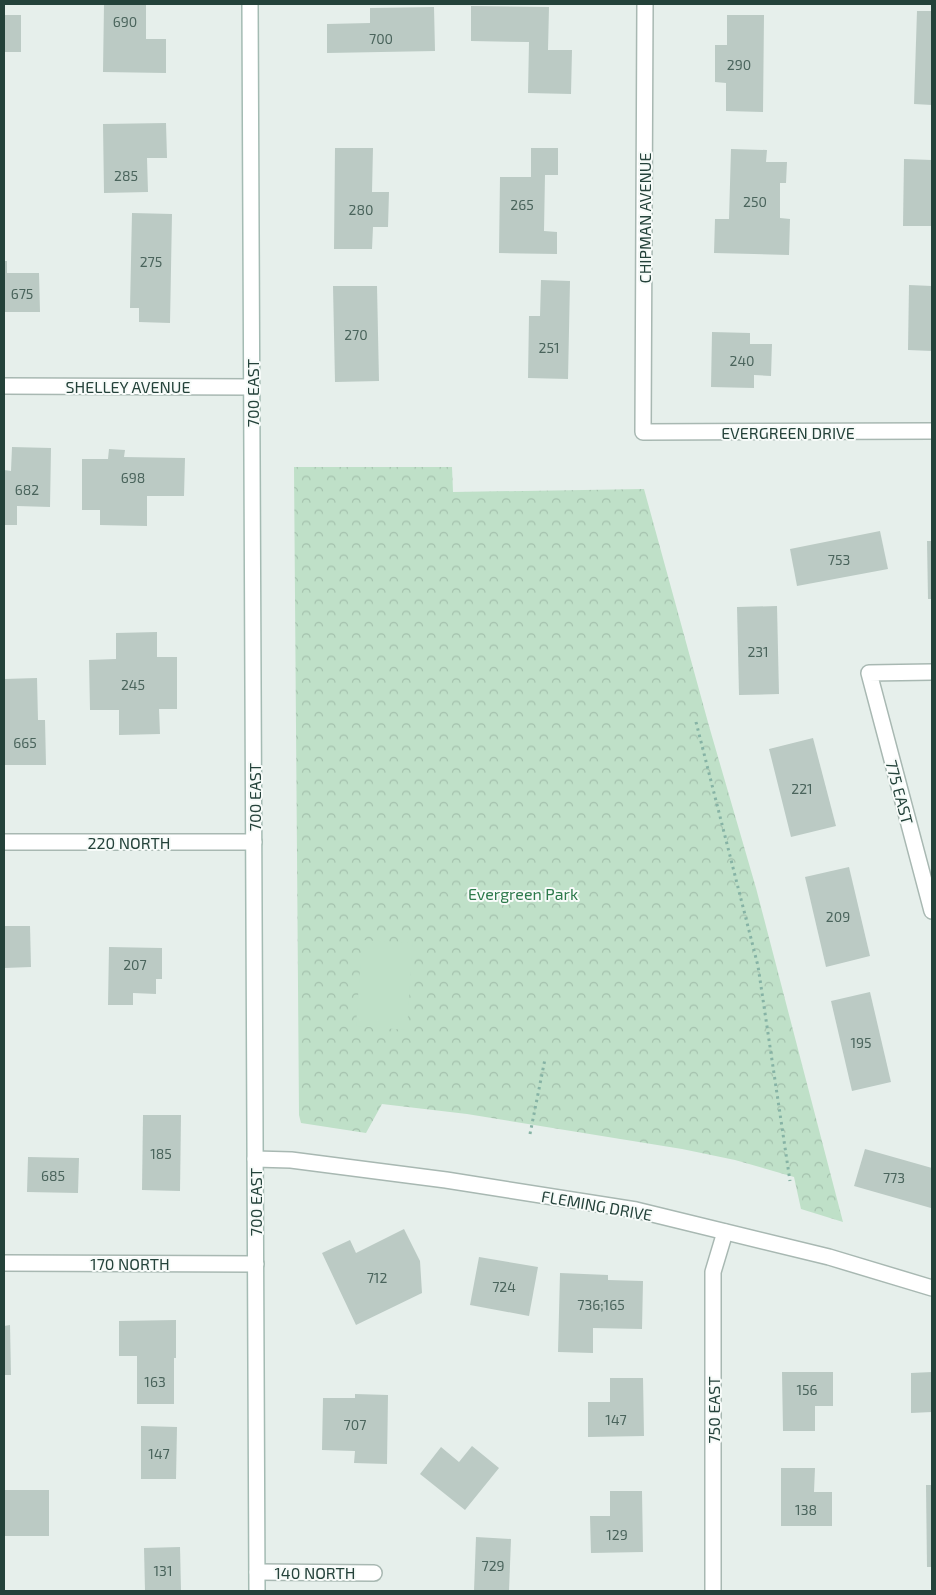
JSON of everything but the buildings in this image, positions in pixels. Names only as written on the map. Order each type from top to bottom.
[{"type":"street","name":"700 EAST","points":[[250,4],[257,1591]]},
{"type":"street","name":"CHIPMAN AVENUE","points":[[643,432],[645,4]]},
{"type":"street","name":"SHELLEY AVENUE","points":[[4,386],[252,387]]},
{"type":"street","name":"EVERGREEN DRIVE","points":[[643,432],[932,431]]},
{"type":"street","name":"775 EAST","points":[[932,672],[869,672],[932,911]]},
{"type":"street","name":"220 NORTH","points":[[4,842],[254,842]]},
{"type":"street","name":"FLEMING DRIVE","points":[[255,1159],[291,1160],[446,1180],[636,1210],[829,1257],[932,1288]]},
{"type":"street","name":"750 EAST","points":[[713,1591],[713,1272],[725,1232]]},
{"type":"street","name":"170 NORTH","points":[[4,1263],[256,1264]]},
{"type":"street","name":"140 NORTH","points":[[257,1572],[374,1573]]},
{"type":"path","points":[[696,722],[758,966],[790,1181]]},
{"type":"path","points":[[530,1134],[544,1059]]},
{"type":"green space","name":"Evergreen Park","points":[[294,467],[452,467],[453,492],[644,489],[756,888],[843,1222],[801,1209],[794,1177],[735,1160],[682,1149],[467,1114],[382,1104],[366,1133],[301,1123],[299,1115]]},
{"type":"green space","points":[[362,940],[413,943],[407,1030],[356,1026]]}]
